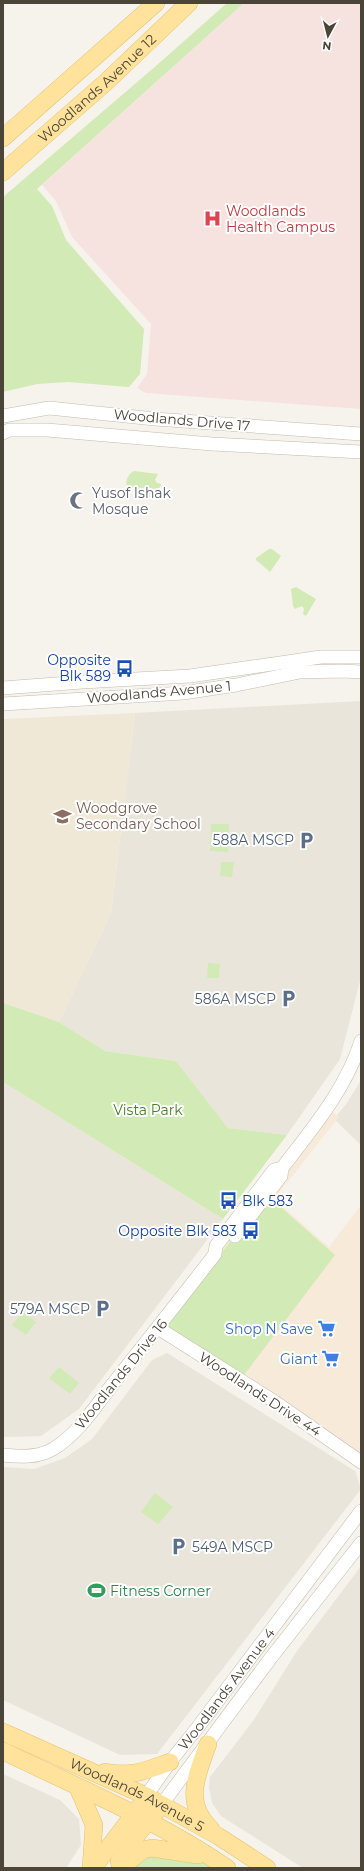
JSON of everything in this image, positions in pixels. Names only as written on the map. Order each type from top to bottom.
[{"type":"main road","name":"Woodlands Avenue 12","points":[[3,138],[156,3]]},
{"type":"main road","name":"Woodlands Avenue 12","points":[[3,172],[105,83],[189,3]]},
{"type":"main road","name":"Woodlands Avenue 5","points":[[3,1732],[85,1767],[162,1804],[218,1836],[266,1868]]},
{"type":"main road","points":[[208,1744],[196,1778],[194,1797],[196,1807],[204,1823],[218,1836]]},
{"type":"main road","name":"Woodlands Avenue 5","points":[[3,1752],[142,1817],[227,1868]]},
{"type":"main road","points":[[85,1767],[118,1774],[133,1774],[170,1762]]},
{"type":"main road","points":[[78,1788],[94,1825],[92,1868]]},
{"type":"main road","name":"Woodlands Avenue 4","points":[[114,1868],[142,1817],[146,1796]]},
{"type":"main road","name":"Woodlands Avenue 4","points":[[92,1868],[142,1817],[162,1804]]},
{"type":"main road","points":[[120,1868],[143,1850],[152,1848],[210,1857]]},
{"type":"street","name":"Woodlands Drive 17","points":[[3,416],[48,408],[156,419],[361,434]]},
{"type":"street","name":"Woodlands Drive 17","points":[[3,433],[9,430],[47,430],[212,444],[361,452]]},
{"type":"street","name":"Woodlands Avenue 1","points":[[3,688],[190,676],[321,657],[361,657]]},
{"type":"street","name":"Woodlands Avenue 1","points":[[3,704],[183,693],[236,685],[300,672],[361,672]]},
{"type":"street","points":[[28,686],[38,694],[69,700]]},
{"type":"street","name":"Woodlands Drive 16","points":[[3,1455],[22,1457],[38,1455],[52,1450],[73,1434],[215,1254],[223,1251],[282,1176],[282,1168],[328,1106],[356,1058],[361,1041]]},
{"type":"street","name":"Woodlands Drive 44","points":[[158,1328],[275,1402],[361,1462]]},
{"type":"street","name":"Woodlands Avenue 4","points":[[146,1796],[170,1762],[198,1728],[361,1511]]},
{"type":"street","name":"Woodlands Avenue 4","points":[[162,1804],[270,1659],[361,1543]]},
{"type":"shaded area","name":"Woodlands Health Campus","points":[[244,3],[361,3],[361,409],[146,393],[137,388],[147,374],[151,324],[72,237],[56,201],[42,185]]},
{"type":"shaded area","points":[[361,701],[361,977],[340,1059],[287,1135],[228,1128],[176,1061],[105,1051],[59,1022],[111,913],[135,713]]},
{"type":"shaded area","name":"Woodgrove Secondary School","points":[[135,713],[111,913],[59,1022],[3,1003],[3,719]]},
{"type":"shaded area","points":[[361,1080],[361,1145],[334,1119],[347,1103]]},
{"type":"shaded area","points":[[3,1082],[223,1219],[79,1409],[41,1436],[3,1437]]},
{"type":"shaded area","points":[[328,1107],[339,1117],[274,1199],[329,1247],[361,1205],[361,1462],[158,1328]]},
{"type":"shaded area","points":[[167,1353],[355,1471],[361,1489],[157,1754],[120,1755],[3,1700],[3,1467],[34,1469],[65,1458],[92,1439],[152,1360]]},
{"type":"shaded area","points":[[361,1566],[361,1868],[303,1868],[221,1816],[212,1803],[209,1787],[210,1777],[253,1721],[297,1651]]},
{"type":"shaded area","points":[[3,1774],[60,1800],[79,1819],[81,1845],[66,1868],[3,1868]]},
{"type":"green space","points":[[227,3],[244,3],[37,189],[52,206],[66,240],[144,329],[140,374],[129,387],[68,382],[37,384],[3,392],[3,197]]},
{"type":"green space","points":[[134,471],[158,474],[155,480],[157,483],[161,484],[161,486],[157,490],[155,497],[139,496],[141,492],[139,489],[127,487],[126,482],[130,474]]},
{"type":"green space","points":[[269,549],[272,549],[281,556],[270,572],[256,560],[256,558]]},
{"type":"green space","points":[[296,587],[316,599],[306,616],[303,614],[304,609],[302,606],[295,609],[293,606],[291,589]]},
{"type":"green space","points":[[211,824],[229,824],[228,852],[210,851]]},
{"type":"green space","points":[[221,862],[234,862],[232,877],[220,876]]},
{"type":"green space","points":[[208,963],[220,964],[219,978],[207,978]]},
{"type":"green space","name":"Vista Park","points":[[3,1003],[59,1022],[105,1051],[176,1061],[228,1128],[287,1135],[223,1219],[3,1082]]},
{"type":"green space","points":[[267,1195],[335,1255],[241,1379],[160,1328],[217,1253],[223,1251]]},
{"type":"green space","points":[[23,1312],[36,1322],[26,1335],[12,1325]]},
{"type":"green space","points":[[59,1367],[79,1383],[70,1394],[49,1378]]},
{"type":"green space","points":[[155,1493],[173,1507],[158,1524],[141,1512]]},
{"type":"green space","points":[[152,1848],[226,1868],[120,1868]]},
{"type":"place","name":"Woodlands Health Campus","points":[[213,219]]},
{"type":"place","name":"Yusof Ishak Mosque","points":[[79,501]]},
{"type":"place","name":"Opposite Blk 589","points":[[124,668]]},
{"type":"place","name":"Woodgrove Secondary School","points":[[63,816]]},
{"type":"place","name":"588A MSCP","points":[[307,840]]},
{"type":"place","name":"586A MSCP","points":[[289,999]]},
{"type":"place","name":"Blk 583","points":[[229,1201]]},
{"type":"place","name":"Opposite Blk 583","points":[[250,1231]]},
{"type":"place","name":"579A MSCP","points":[[103,1309]]},
{"type":"place","name":"Shop N Save","points":[[326,1329]]},
{"type":"place","name":"Giant","points":[[331,1359]]},
{"type":"place","name":"549A MSCP","points":[[179,1547]]},
{"type":"place","name":"Fitness Corner","points":[[97,1591]]}]
